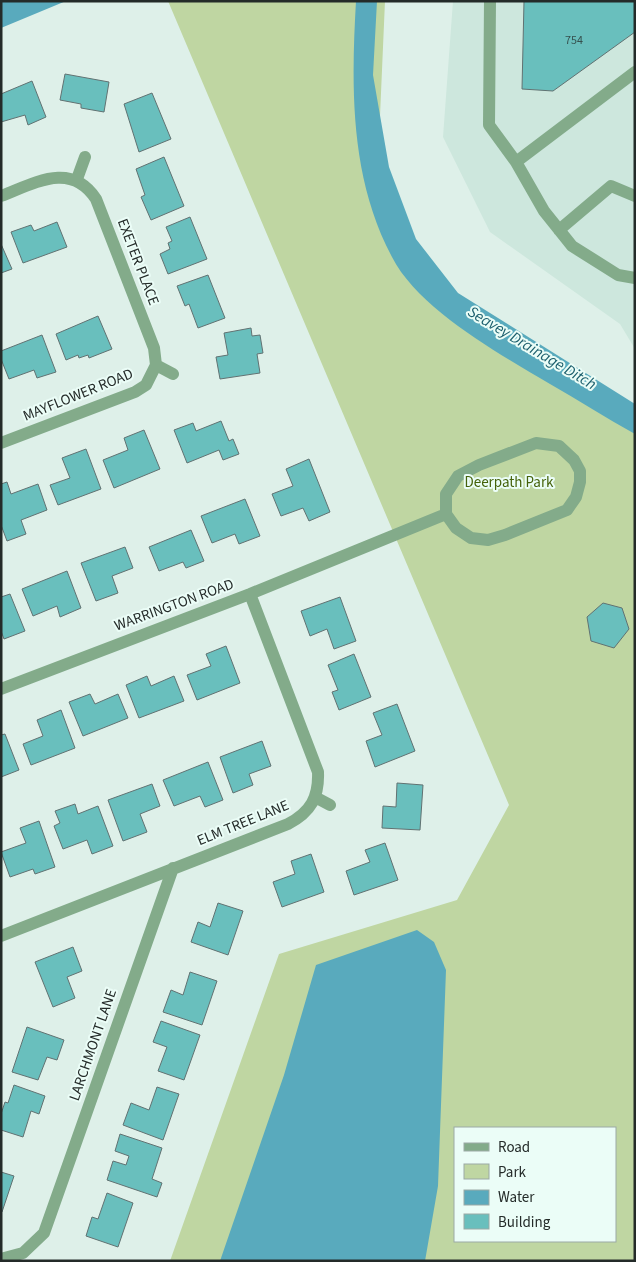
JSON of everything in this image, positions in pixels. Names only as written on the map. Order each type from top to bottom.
[{"type":"street","points":[[490,1],[489,125],[516,162],[544,211],[572,246],[618,275],[635,278]]},
{"type":"street","points":[[516,162],[635,72]]},
{"type":"street","points":[[1,196],[45,179],[77,179],[84,157]]},
{"type":"street","name":"EXETER PLACE","points":[[77,179],[89,188],[96,199],[154,348],[156,365]]},
{"type":"street","points":[[559,230],[611,186],[635,196]]},
{"type":"street","points":[[156,365],[173,374]]},
{"type":"street","name":"MAYFLOWER ROAD","points":[[1,443],[135,392],[146,385],[156,365]]},
{"type":"street","points":[[536,443],[559,446],[574,460],[580,471],[580,482],[576,497],[567,510],[505,536],[488,540],[471,538],[456,528],[446,514],[446,494],[458,476],[479,465],[536,443]]},
{"type":"street","name":"WARRINGTON ROAD","points":[[1,689],[250,594],[446,514]]},
{"type":"street","points":[[250,594],[318,772],[319,791],[316,798],[330,805]]},
{"type":"street","name":"ELM TREE LANE","points":[[1,936],[288,824],[301,817],[316,798]]},
{"type":"street","name":"LARCHMONT LANE","points":[[25,1257],[44,1233],[173,868]]},
{"type":"street","points":[[1,1259],[25,1257]]},
{"type":"shaded area","points":[[453,1],[635,1],[635,349],[620,324],[490,232],[443,137]]},
{"type":"green space","name":"Deerpath Park","points":[[168,1],[385,1],[378,162],[407,248],[454,304],[635,408],[635,1261],[170,1261],[279,954],[457,900],[509,805]]},
{"type":"water","points":[[1,1],[66,1],[1,28]]},
{"type":"water","name":"Seavey Drainage Ditch","points":[[356,1],[377,1],[373,75],[389,167],[416,239],[458,293],[635,404],[635,434],[485,345],[441,313],[404,276],[392,257],[378,227],[368,196],[361,164],[356,132],[354,99]]},
{"type":"water","points":[[417,930],[434,942],[446,970],[438,1186],[425,1261],[220,1261],[284,1075],[316,965]]},
{"type":"building","points":[[524,1],[635,1],[635,32],[553,91],[522,89]]},
{"type":"building","points":[[65,74],[109,82],[104,112],[81,108],[81,104],[60,100]]},
{"type":"building","points":[[32,81],[46,117],[28,125],[25,115],[1,122],[1,94]]},
{"type":"building","points":[[152,93],[171,139],[139,152],[124,104]]},
{"type":"building","points":[[164,157],[184,206],[151,220],[141,197],[145,195],[136,169]]},
{"type":"building","points":[[190,217],[207,259],[168,274],[160,254],[170,249],[168,243],[172,241],[166,227]]},
{"type":"building","points":[[57,222],[67,247],[23,263],[11,232],[31,225],[34,231]]},
{"type":"building","points":[[1,244],[12,269],[1,273]]},
{"type":"building","points":[[208,275],[225,318],[198,328],[189,304],[185,306],[177,286]]},
{"type":"building","points":[[98,316],[112,349],[89,358],[88,355],[79,358],[78,355],[66,360],[56,334]]},
{"type":"building","points":[[251,328],[252,336],[260,335],[263,353],[257,354],[260,373],[220,379],[216,357],[228,355],[224,333]]},
{"type":"building","points":[[42,335],[56,372],[37,378],[34,370],[9,379],[1,359],[1,351]]},
{"type":"building","points":[[221,421],[229,441],[233,439],[239,454],[223,460],[219,450],[187,463],[174,430],[193,423],[196,431]]},
{"type":"building","points":[[144,430],[160,469],[114,488],[103,460],[128,450],[124,438]]},
{"type":"building","points":[[86,449],[101,489],[58,505],[50,485],[70,478],[62,458]]},
{"type":"building","points":[[309,459],[330,512],[309,521],[303,508],[281,516],[272,494],[293,486],[286,469]]},
{"type":"building","points":[[7,482],[11,494],[38,484],[47,510],[21,520],[26,534],[7,541],[1,525],[1,484]]},
{"type":"building","points":[[245,499],[260,536],[239,544],[235,534],[212,543],[201,516]]},
{"type":"building","points":[[191,530],[204,561],[186,568],[183,562],[159,571],[149,547]]},
{"type":"building","points":[[125,547],[133,568],[112,576],[118,593],[96,601],[81,563]]},
{"type":"building","points":[[67,571],[81,608],[60,617],[57,606],[33,616],[22,589]]},
{"type":"building","points":[[10,594],[25,631],[4,639],[1,631],[1,597]]},
{"type":"building","points":[[340,597],[356,641],[334,649],[327,629],[310,636],[301,611]]},
{"type":"building","points":[[603,603],[622,608],[629,629],[614,648],[591,641],[587,617]]},
{"type":"building","points":[[226,646],[240,683],[197,700],[187,675],[211,666],[206,654]]},
{"type":"building","points":[[354,654],[371,697],[339,710],[332,692],[338,690],[328,665]]},
{"type":"building","points":[[147,676],[151,686],[174,676],[184,701],[139,718],[126,685]]},
{"type":"building","points":[[90,694],[95,704],[118,694],[128,718],[83,736],[69,702]]},
{"type":"building","points":[[397,704],[415,751],[375,767],[366,741],[382,735],[373,713]]},
{"type":"building","points":[[61,710],[75,748],[31,765],[23,744],[43,736],[37,720]]},
{"type":"building","points":[[5,734],[19,770],[1,777],[1,735]]},
{"type":"building","points":[[262,741],[271,766],[249,774],[253,785],[233,793],[220,757]]},
{"type":"building","points":[[208,762],[223,800],[205,807],[200,796],[174,806],[163,780]]},
{"type":"building","points":[[397,783],[423,785],[420,830],[382,828],[383,806],[396,807]]},
{"type":"building","points":[[152,784],[160,806],[140,814],[147,832],[123,841],[108,800]]},
{"type":"building","points":[[75,804],[78,814],[98,806],[113,846],[92,854],[87,840],[63,849],[54,826],[60,823],[55,811]]},
{"type":"building","points":[[39,821],[55,867],[35,874],[33,869],[10,877],[1,852],[26,843],[20,828]]},
{"type":"building","points":[[385,843],[398,880],[354,895],[346,871],[370,862],[365,850]]},
{"type":"building","points":[[311,854],[324,892],[282,907],[273,882],[295,874],[291,861]]},
{"type":"building","points":[[218,903],[243,911],[228,955],[191,942],[198,922],[210,927]]},
{"type":"building","points":[[73,947],[82,971],[67,977],[75,998],[53,1007],[35,962]]},
{"type":"building","points":[[190,972],[217,981],[202,1025],[163,1012],[171,990],[183,995]]},
{"type":"building","points":[[161,1021],[200,1035],[184,1080],[158,1071],[167,1047],[153,1042]]},
{"type":"building","points":[[27,1027],[64,1040],[57,1060],[47,1057],[38,1080],[12,1072]]},
{"type":"building","points":[[14,1085],[45,1096],[39,1114],[31,1111],[23,1137],[1,1130],[1,1114],[5,1102],[8,1103]]},
{"type":"building","points":[[157,1087],[179,1094],[163,1140],[123,1125],[131,1103],[149,1110]]},
{"type":"building","points":[[120,1134],[162,1148],[152,1179],[162,1183],[157,1197],[107,1180],[113,1161],[126,1165],[129,1156],[115,1151]]},
{"type":"building","points":[[1,1172],[14,1176],[2,1212],[1,1212]]},
{"type":"building","points":[[107,1193],[133,1203],[118,1247],[86,1236],[92,1217],[98,1219]]}]
